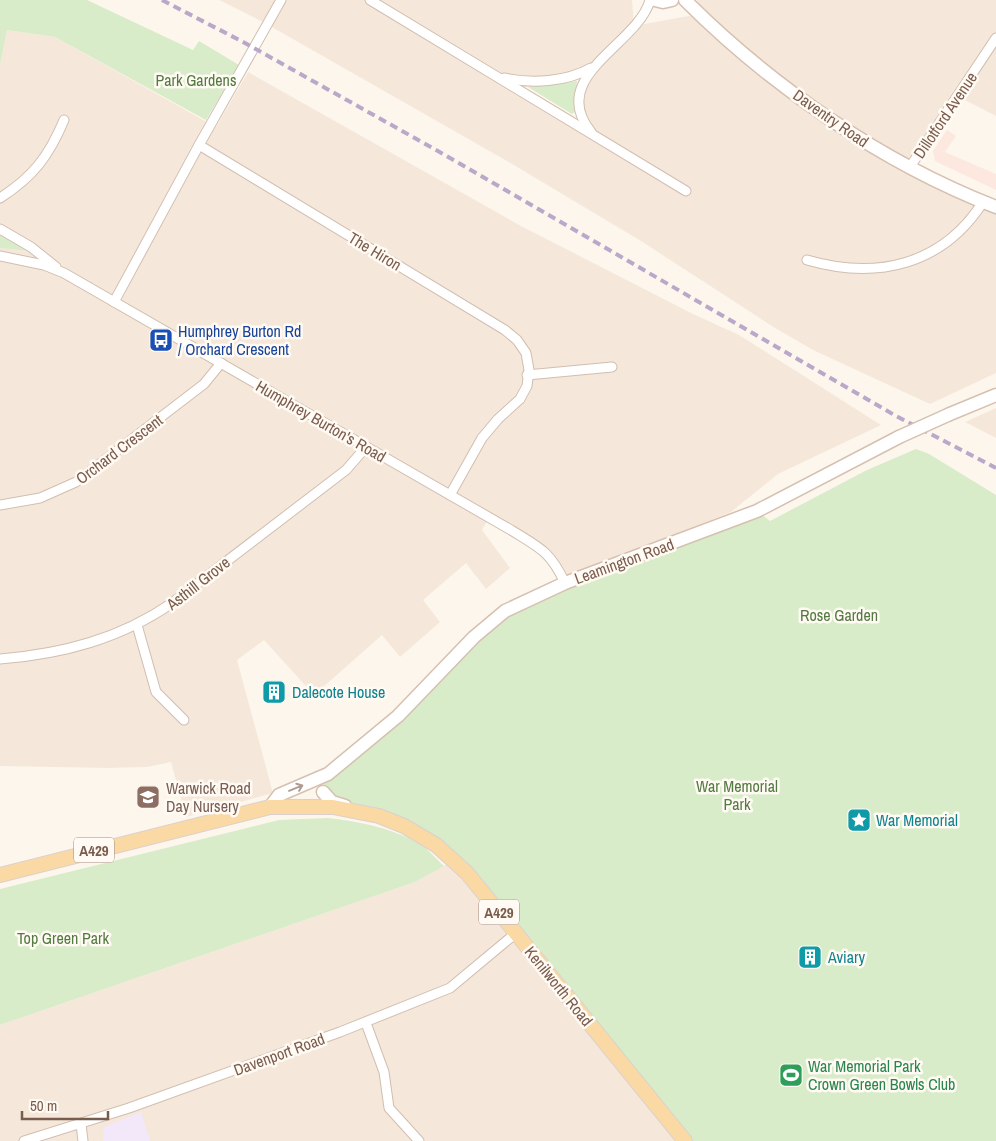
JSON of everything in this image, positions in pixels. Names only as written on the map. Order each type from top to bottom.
[{"type":"main road","points":[[655,0],[663,2],[672,0]]},
{"type":"main road","name":"Daventry Road","points":[[684,0],[782,83],[868,144],[910,167],[996,207]]},
{"type":"main road","name":"Leamington Road","points":[[270,808],[279,795],[328,774],[398,716],[474,637],[500,615],[565,583],[757,511],[899,437],[996,395]]},
{"type":"main road","points":[[312,807],[321,798],[328,774]]},
{"type":"main road","points":[[323,792],[332,802],[355,810]]},
{"type":"main road","name":"A429","points":[[0,875],[270,808],[312,807]]},
{"type":"main road","name":"Kenilworth Road","points":[[312,807],[355,810],[404,826],[436,844],[467,874],[685,1141]]},
{"type":"street","points":[[114,302],[199,145],[281,0]]},
{"type":"street","points":[[370,0],[499,76],[686,191]]},
{"type":"street","points":[[596,136],[583,120],[579,102],[581,87],[596,65],[644,14],[650,0]]},
{"type":"street","name":"Dillotford Avenue","points":[[910,167],[996,38]]},
{"type":"street","points":[[499,76],[519,80],[556,79],[582,72],[596,65]]},
{"type":"street","points":[[0,198],[28,178],[54,144],[64,120]]},
{"type":"street","name":"The Hiron","points":[[199,145],[505,330],[517,340],[526,353],[528,361],[527,375]]},
{"type":"street","points":[[807,260],[838,268],[855,270],[881,268],[909,262],[948,241],[970,221],[983,202]]},
{"type":"street","name":"Humphrey Burton's Road","points":[[0,229],[32,248],[64,273],[544,550],[556,565],[565,583]]},
{"type":"street","name":"Humphrey Burton's Road","points":[[0,256],[44,265],[64,273]]},
{"type":"street","name":"Orchard Crescent","points":[[0,505],[40,498],[76,482],[204,384],[221,363]]},
{"type":"street","points":[[450,495],[460,474],[487,432],[523,396],[527,386],[527,375],[612,367]]},
{"type":"street","name":"Asthill Grove","points":[[0,659],[66,651],[96,642],[138,625],[172,604],[346,470],[366,447]]},
{"type":"street","points":[[138,625],[156,692],[184,720]]},
{"type":"street","name":"Davenport Road","points":[[24,1141],[81,1124],[366,1023],[450,988],[516,933]]},
{"type":"street","points":[[366,1023],[384,1072],[389,1108],[419,1141]]},
{"type":"street","points":[[81,1124],[83,1141]]},
{"type":"shaded area","points":[[219,0],[632,0],[634,26],[699,14],[697,0],[996,0],[996,116],[957,96],[910,167],[996,207],[996,373],[930,404],[813,350],[775,328],[641,241],[507,161],[263,22]],"holes":[[[589,74],[579,102],[593,135],[509,79]]]},
{"type":"shaded area","points":[[7,30],[55,37],[216,127],[248,72],[521,226],[693,314],[739,335],[881,425],[778,474],[731,512],[565,579],[555,558],[490,516],[482,530],[510,568],[486,589],[466,563],[423,600],[440,622],[400,657],[382,635],[314,695],[264,640],[237,660],[273,793],[186,817],[171,762],[147,767],[108,768],[0,766],[0,65]]},
{"type":"shaded area","points":[[947,130],[956,136],[945,152],[996,174],[996,190],[935,161],[933,151]]},
{"type":"shaded area","points":[[996,408],[996,438],[965,422]]},
{"type":"shaded area","points":[[454,860],[685,1141],[0,1141],[0,1025],[415,882]]},
{"type":"shaded area","points":[[141,1112],[150,1141],[103,1141],[104,1127]]},
{"type":"green space","name":"Park Gardens","points":[[0,0],[87,0],[193,50],[199,41],[239,65],[206,120],[55,37],[7,30],[0,65]]},
{"type":"green space","points":[[577,81],[575,112],[572,114],[528,87]]},
{"type":"green space","points":[[0,232],[31,251],[0,248]]},
{"type":"green space","name":"War Memorial Park","points":[[916,449],[929,454],[996,495],[996,1141],[685,1141],[444,851],[323,792],[325,780],[500,615],[757,511],[770,521],[867,470]]},
{"type":"green space","name":"Top Green Park","points":[[328,818],[365,824],[401,835],[424,847],[444,866],[415,882],[0,1025],[0,889],[279,820]]},
{"type":"railway","points":[[162,0],[245,43],[445,155],[896,416],[996,468]]},
{"type":"place","name":"Humphrey Burton Rd / Orchard Crescent","points":[[161,340]]},
{"type":"place","name":"Dalecote House","points":[[274,692]]},
{"type":"place","name":"Warwick Road Day Nursery","points":[[148,797]]},
{"type":"place","name":"War Memorial","points":[[859,820]]},
{"type":"place","name":"Aviary","points":[[810,957]]},
{"type":"place","name":"War Memorial Park Crown Green Bowls Club","points":[[791,1075]]},
{"type":"park label","name":"Rose Garden","points":[[839,615]]}]
